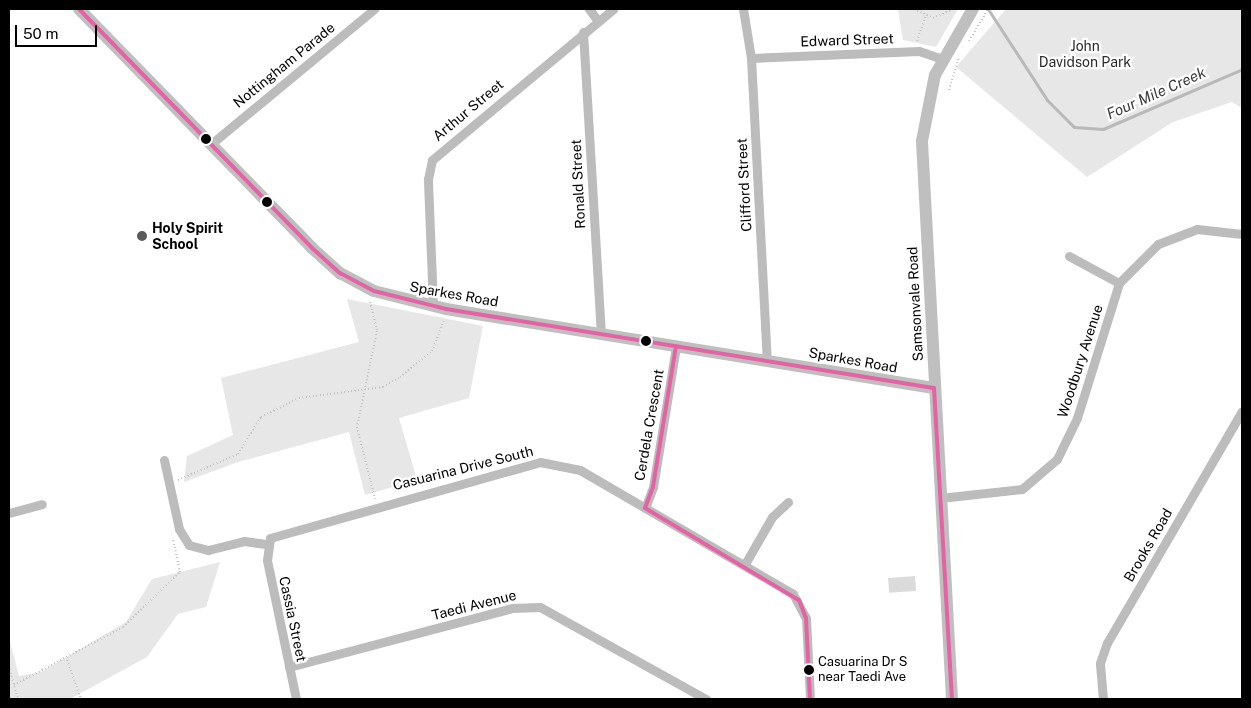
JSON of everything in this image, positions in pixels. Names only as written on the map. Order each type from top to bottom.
[{"type":"street","name":"Sparkes Road","points":[[79,9],[312,248],[340,274],[374,291],[446,309],[934,388]]},
{"type":"street","name":"Nottingham Parade","points":[[211,144],[374,9]]},
{"type":"street","points":[[589,9],[598,21]]},
{"type":"street","name":"Arthur Street","points":[[433,306],[428,179],[432,160],[583,32],[613,9]]},
{"type":"street","name":"Clifford Street","points":[[743,9],[751,58],[767,361]]},
{"type":"street","name":"Samsonvale Road","points":[[952,699],[922,141],[929,91],[942,59],[970,12]]},
{"type":"street","name":"Ronald Street","points":[[583,32],[601,334]]},
{"type":"street","name":"Edward Street","points":[[751,58],[919,51],[942,59]]},
{"type":"street","name":"Woodbury Avenue","points":[[940,498],[1022,489],[1057,459],[1077,418],[1119,283],[1158,244],[1197,229],[1242,234]]},
{"type":"street","points":[[1069,256],[1119,283]]},
{"type":"street","name":"Cerdela Crescent","points":[[645,508],[653,487],[676,346]]},
{"type":"street","name":"Brooks Road","points":[[1103,699],[1100,663],[1107,643],[1242,411]]},
{"type":"street","points":[[164,460],[179,529],[188,545],[208,550],[244,541],[266,544]]},
{"type":"street","name":"Casuarina Drive South","points":[[266,544],[283,531],[540,462],[580,470],[745,564],[793,594],[804,608],[810,699]]},
{"type":"street","points":[[745,564],[772,517],[788,502]]},
{"type":"street","points":[[9,513],[42,504]]},
{"type":"street","name":"Cassia Street","points":[[266,544],[296,699]]},
{"type":"street","name":"Taedi Avenue","points":[[289,667],[512,608],[540,607],[706,699]]},
{"type":"path","points":[[914,9],[926,15],[942,17],[954,9]]},
{"type":"path","points":[[965,48],[981,25],[988,9]]},
{"type":"path","points":[[916,44],[926,15]]},
{"type":"path","points":[[949,90],[961,54]]},
{"type":"path","points":[[374,291],[369,303],[377,331],[368,388],[357,432],[376,505]]},
{"type":"path","points":[[170,484],[238,454],[261,417],[298,398],[383,387],[400,377],[432,351],[446,309]]},
{"type":"path","points":[[14,685],[67,660],[123,627],[180,572],[172,535]]},
{"type":"path","points":[[67,660],[81,699]]},
{"type":"path","points":[[9,666],[18,699]]},
{"type":"green space","points":[[898,9],[958,9],[936,47],[903,40]]},
{"type":"green space","name":"John Davidson Park","points":[[1006,9],[1242,9],[1242,108],[1232,102],[1173,122],[1087,177],[956,67]]},
{"type":"green space","points":[[347,299],[483,326],[469,398],[399,418],[417,480],[365,495],[349,432],[238,462],[184,482],[187,456],[233,435],[221,378],[359,342]]},
{"type":"green space","points":[[220,562],[206,607],[178,614],[147,657],[70,699],[9,699],[9,638],[19,676],[41,672],[126,622],[152,579]]},
{"type":"building","points":[[915,576],[916,591],[889,593],[888,578]]},
{"type":"waterway","name":"Four Mile Creek","points":[[988,9],[1047,100],[1074,127],[1103,129],[1242,69]]},
{"type":"transit line","points":[[79,9],[312,248],[340,273],[374,291],[446,309],[934,388],[952,699]]},
{"type":"transit line","points":[[676,346],[653,487],[645,508],[799,600],[806,618],[810,699]]},
{"type":"place","name":"Holy Spirit School","points":[[142,236]]},
{"type":"place","name":"Casuarina Dr S near Taedi Ave","points":[[809,670]]}]
